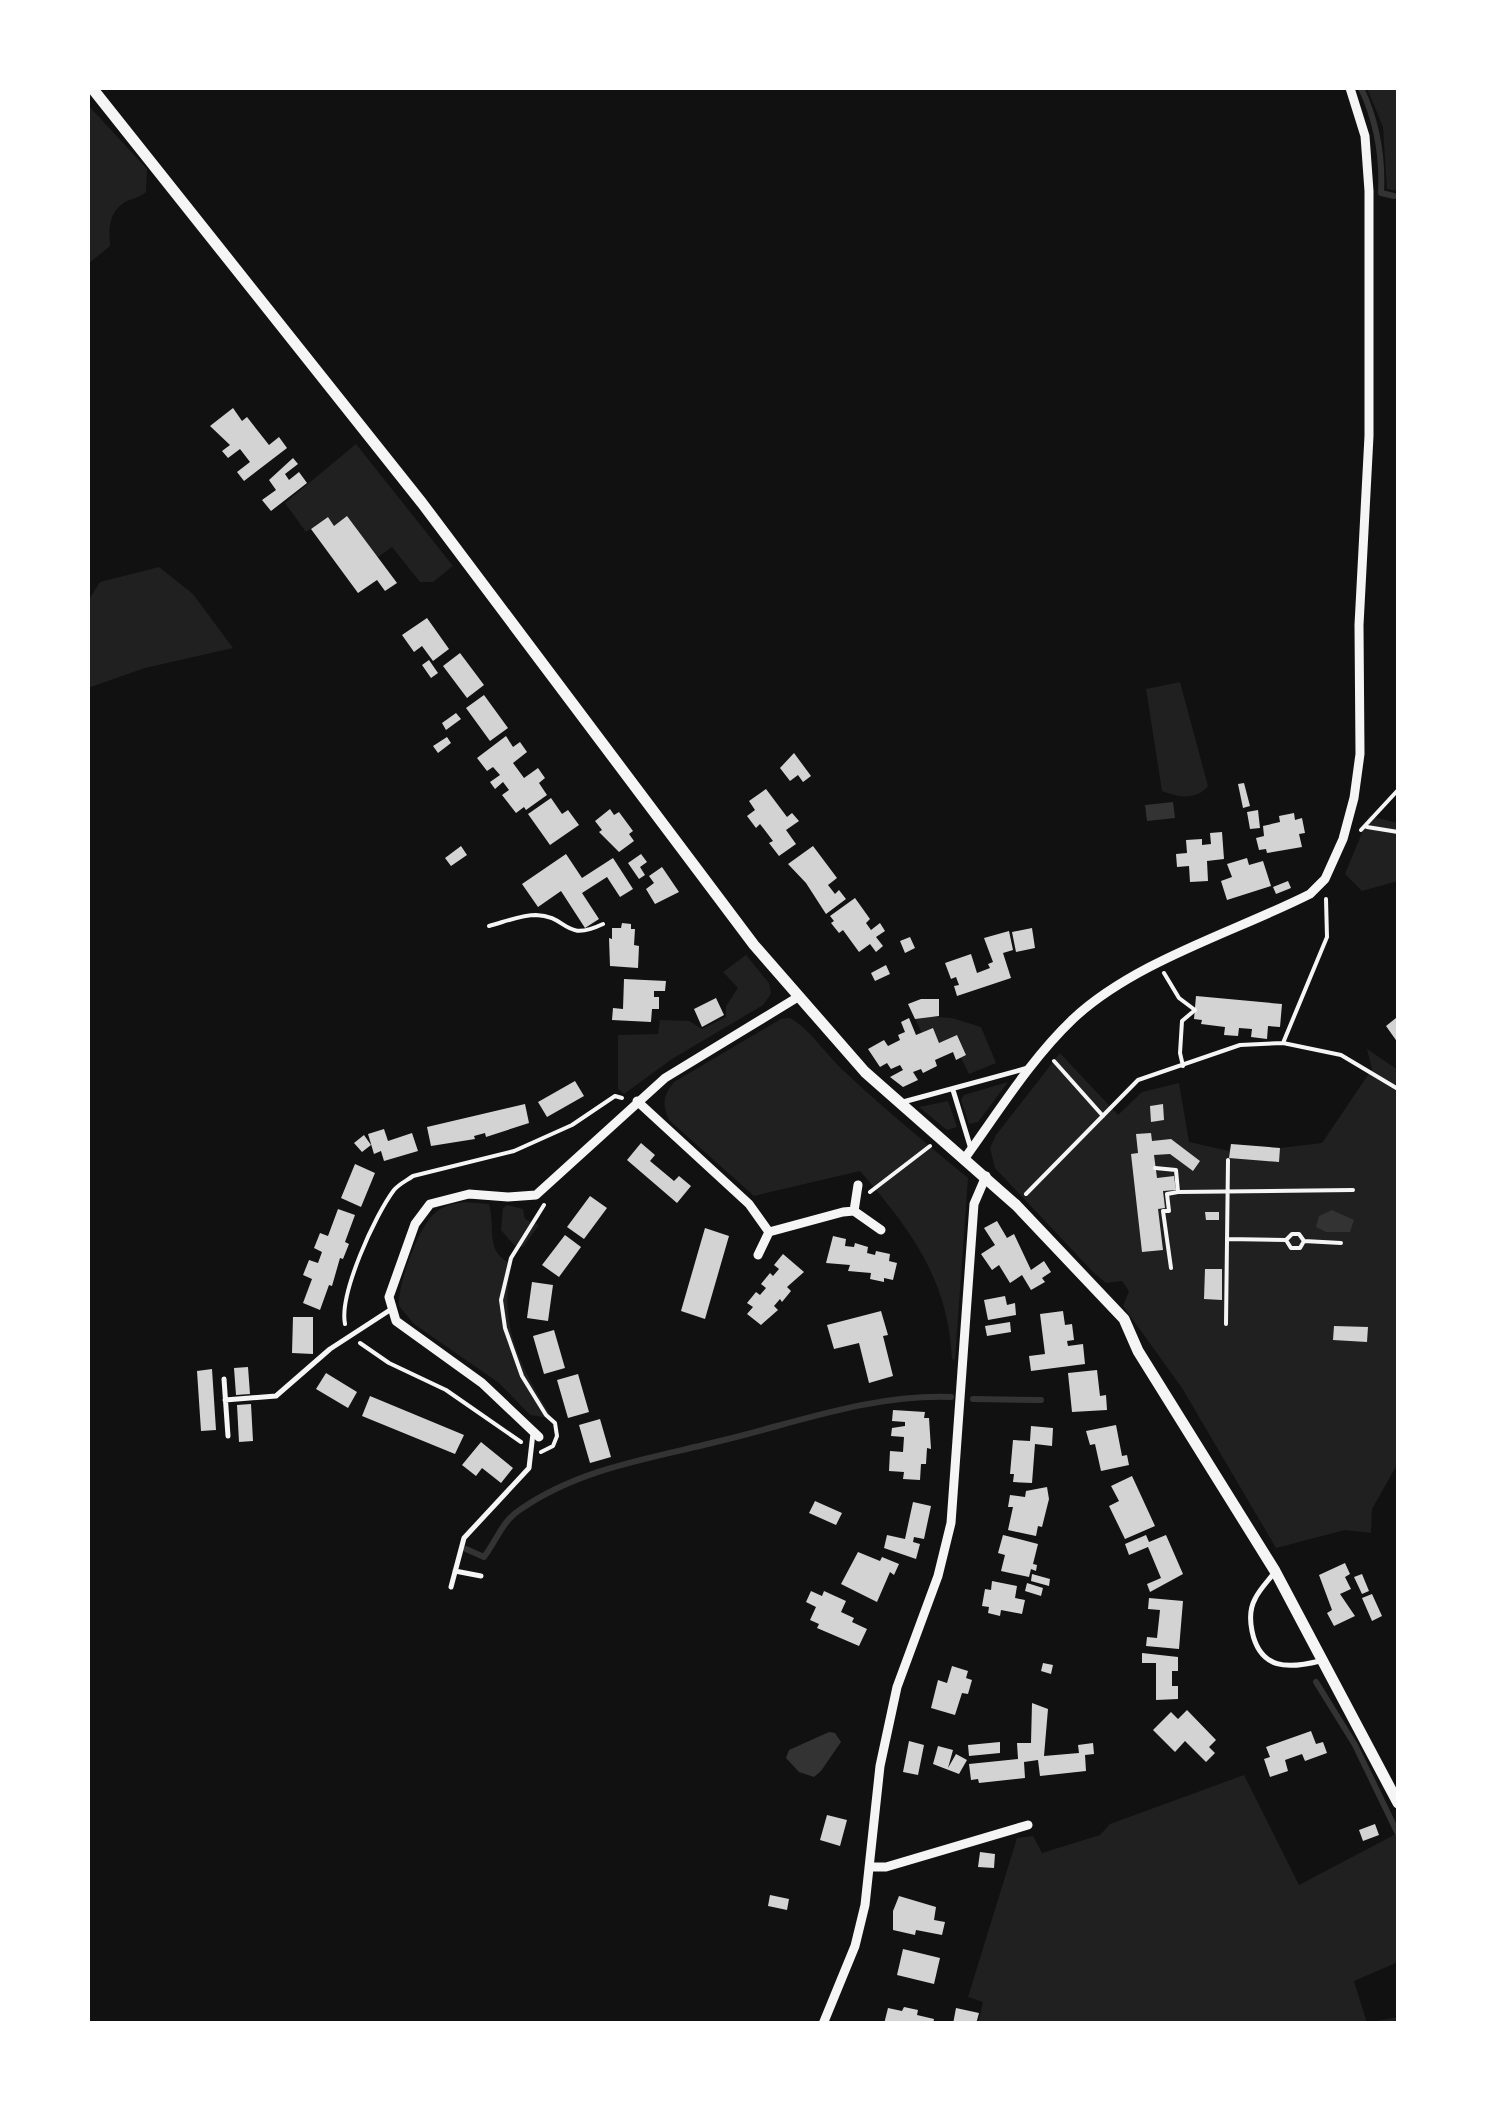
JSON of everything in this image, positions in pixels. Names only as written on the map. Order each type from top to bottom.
[{"type":"street","points":[[92,88],[422,504],[754,945],[865,1072],[942,1138],[968,1154],[1124,1319],[1138,1351],[1275,1571],[1398,1803]]},
{"type":"street","points":[[968,1154],[1044,1050],[1075,1018],[1114,989],[1159,964],[1310,894],[1325,879],[1343,839],[1360,754],[1359,626],[1369,436],[1369,190],[1365,136],[1350,88]]},
{"type":"street","points":[[536,1435],[482,1383],[396,1321],[388,1297],[415,1224],[430,1204],[448,1196],[536,1195],[665,1078],[798,997]]},
{"type":"street","points":[[637,1102],[750,1204],[769,1232]]},
{"type":"street","points":[[823,2024],[854,1946],[869,1867],[880,1766],[897,1687],[938,1576],[951,1523],[974,1204],[986,1176]]},
{"type":"street","points":[[854,1208],[858,1185]]},
{"type":"street","points":[[758,1255],[769,1232],[854,1208]]},
{"type":"street","points":[[854,1208],[881,1230]]},
{"type":"street","points":[[869,1867],[886,1867],[1028,1825]]},
{"type":"lane","points":[[900,1103],[1031,1068]]},
{"type":"lane","points":[[953,1090],[968,1154]]},
{"type":"lane","points":[[226,1400],[276,1396],[351,1333],[390,1310]]},
{"type":"lane","points":[[224,1378],[228,1436]]},
{"type":"lane","points":[[451,1587],[464,1538],[525,1475],[536,1435]]},
{"type":"lane","points":[[455,1570],[481,1576]]},
{"type":"lane","points":[[1275,1571],[1255,1599],[1251,1612],[1250,1623],[1258,1648],[1265,1660],[1276,1666],[1292,1668],[1323,1660]]},
{"type":"path","points":[[1343,839],[1367,827],[1398,790]]},
{"type":"path","points":[[1367,827],[1398,832]]},
{"type":"path","points":[[1283,1044],[1327,938],[1325,879]]},
{"type":"path","points":[[490,926],[536,915],[584,933],[603,924]]},
{"type":"path","points":[[1159,964],[1180,998],[1195,1010],[1182,1021],[1183,1067]]},
{"type":"path","points":[[1016,1204],[1138,1080],[1183,1067],[1208,1054],[1240,1045],[1283,1044],[1341,1054],[1398,1090]]},
{"type":"path","points":[[1044,1050],[1103,1116]]},
{"type":"path","points":[[536,1195],[546,1202],[511,1258],[501,1300],[505,1328],[522,1376],[555,1423],[557,1436],[545,1452],[530,1452],[518,1439],[456,1396],[368,1351],[351,1333],[342,1312],[380,1212],[400,1184],[413,1176],[486,1160],[542,1140],[616,1096],[637,1102]]},
{"type":"path","points":[[854,1208],[942,1138]]},
{"type":"path","points":[[1226,1324],[1228,1160]]},
{"type":"path","points":[[1156,1168],[1176,1170],[1178,1192]]},
{"type":"path","points":[[1170,1268],[1163,1211],[1169,1211],[1167,1194],[1353,1190]]},
{"type":"path","points":[[1227,1239],[1286,1240],[1299,1234],[1304,1241],[1341,1243]]},
{"type":"shaded area","points":[[1367,88],[1398,88],[1398,191],[1387,189],[1383,127]]},
{"type":"shaded area","points":[[88,105],[147,169],[146,192],[117,208],[110,224],[110,246],[88,264]]},
{"type":"shaded area","points":[[356,444],[453,566],[433,582],[420,582],[392,547],[378,557],[334,526],[328,517],[306,532],[285,503]]},
{"type":"shaded area","points":[[159,567],[193,594],[233,648],[145,668],[88,688],[88,601],[100,582]]},
{"type":"shaded area","points":[[1180,682],[1208,786],[1198,794],[1186,796],[1162,791],[1146,689]]},
{"type":"shaded area","points":[[1173,802],[1175,818],[1147,821],[1145,805]]},
{"type":"shaded area","points":[[1369,816],[1398,823],[1398,881],[1362,891],[1345,874]]},
{"type":"shaded area","points":[[746,955],[769,983],[771,994],[763,1005],[672,1059],[624,1094],[618,1089],[618,1035],[658,1034],[660,1020],[689,1021],[702,1029],[726,1017],[726,1006],[738,988],[723,972]]},
{"type":"shaded area","points":[[790,1018],[875,1099],[968,1178],[955,1360],[943,1304],[924,1257],[860,1171],[754,1196],[669,1120],[665,1100],[674,1082],[781,1019]]},
{"type":"shaded area","points":[[952,1018],[981,1027],[996,1063],[969,1074],[961,1058],[966,1055],[958,1036],[939,1043],[922,1033],[915,1019]]},
{"type":"shaded area","points":[[1367,1049],[1398,1070],[1398,1463],[1372,1509],[1371,1533],[1345,1530],[1276,1548],[1182,1388],[1123,1306],[1129,1291],[1122,1281],[1106,1283],[1094,1273],[995,1168],[990,1148],[1060,1053],[1118,1115],[1142,1092],[1179,1083],[1189,1142],[1229,1151],[1231,1144],[1280,1148],[1322,1143],[1372,1069]]},
{"type":"shaded area","points":[[1008,1082],[978,1122],[969,1124],[961,1100],[964,1095]]},
{"type":"shaded area","points":[[948,1101],[957,1127],[947,1130],[919,1107]]},
{"type":"shaded area","points":[[464,1202],[489,1204],[494,1246],[512,1264],[507,1304],[510,1324],[529,1379],[550,1414],[543,1417],[530,1415],[499,1383],[414,1324],[399,1306],[405,1272],[428,1221],[440,1209]]},
{"type":"shaded area","points":[[507,1205],[523,1209],[525,1219],[539,1225],[523,1247],[514,1245],[501,1230],[503,1208]]},
{"type":"shaded area","points":[[1332,1210],[1354,1220],[1350,1232],[1326,1232],[1316,1227],[1319,1216]]},
{"type":"shaded area","points":[[829,1732],[835,1733],[841,1742],[814,1777],[799,1772],[786,1758],[789,1750]]},
{"type":"shaded area","points":[[1244,1775],[1299,1885],[1396,1834],[1398,1837],[1398,1962],[1354,1981],[1367,2023],[978,2023],[983,2002],[968,1997],[1017,1838],[1033,1836],[1042,1853],[1100,1835],[1110,1824]]},
{"type":"shaded area","points":[[1398,2017],[1398,2023],[1367,2023]]},
{"type":"building","points":[[233,408],[242,421],[247,417],[269,445],[279,437],[287,448],[244,481],[237,472],[250,462],[240,449],[228,458],[222,451],[230,445],[210,426]]},
{"type":"building","points":[[293,458],[298,464],[285,474],[289,480],[299,472],[307,483],[271,511],[262,500],[276,490],[269,480]]},
{"type":"building","points":[[347,516],[397,583],[385,591],[377,580],[358,593],[311,529],[328,517],[334,526]]},
{"type":"building","points":[[427,618],[449,649],[433,661],[422,646],[414,652],[402,635]]},
{"type":"building","points":[[460,653],[484,685],[467,698],[443,666]]},
{"type":"building","points":[[429,660],[438,673],[431,678],[422,665]]},
{"type":"building","points":[[484,695],[508,728],[490,741],[466,708]]},
{"type":"building","points":[[456,713],[461,719],[446,730],[442,723]]},
{"type":"building","points":[[506,736],[513,747],[520,742],[527,752],[513,763],[524,778],[538,768],[545,778],[539,783],[547,795],[516,813],[502,795],[509,790],[503,782],[495,789],[490,782],[500,775],[493,767],[487,771],[477,758]]},
{"type":"building","points":[[447,737],[451,743],[438,753],[433,746]]},
{"type":"building","points":[[794,753],[811,776],[803,782],[798,775],[790,781],[780,768]]},
{"type":"building","points":[[1244,783],[1250,806],[1243,808],[1238,784]]},
{"type":"building","points":[[766,789],[787,817],[792,813],[799,821],[786,830],[796,844],[779,856],[760,824],[756,828],[747,816],[755,810],[749,801]]},
{"type":"building","points":[[551,798],[562,814],[568,810],[579,825],[550,845],[528,814]]},
{"type":"building","points":[[610,809],[614,815],[619,812],[633,831],[629,834],[634,841],[619,852],[599,832],[602,830],[595,821]]},
{"type":"building","points":[[1258,810],[1260,828],[1250,829],[1247,812]]},
{"type":"building","points":[[1294,813],[1295,820],[1302,818],[1302,847],[1267,853],[1266,849],[1259,850],[1256,838],[1264,836],[1263,826],[1280,822],[1279,816]]},
{"type":"building","points":[[1222,832],[1224,859],[1207,861],[1208,881],[1190,882],[1189,866],[1177,867],[1176,854],[1187,853],[1186,840],[1202,839],[1202,845],[1211,844],[1210,833]]},
{"type":"building","points":[[461,846],[467,855],[451,866],[445,858]]},
{"type":"building","points":[[813,846],[837,878],[828,885],[846,899],[826,914],[788,864]]},
{"type":"building","points":[[566,854],[582,878],[613,858],[633,889],[620,897],[607,877],[582,893],[599,919],[585,928],[561,891],[538,907],[522,884]]},
{"type":"building","points":[[641,854],[647,862],[640,867],[645,875],[639,879],[628,863]]},
{"type":"building","points":[[1247,858],[1249,865],[1263,861],[1271,886],[1227,900],[1221,881],[1232,877],[1227,864]]},
{"type":"building","points":[[662,867],[679,892],[655,904],[646,889],[654,883],[649,876]]},
{"type":"building","points":[[1288,881],[1291,888],[1276,894],[1273,887]]},
{"type":"building","points":[[855,898],[870,919],[866,923],[871,930],[880,923],[885,931],[876,937],[883,946],[876,952],[870,944],[859,952],[843,930],[839,933],[831,923],[834,921],[830,916]]},
{"type":"building","points":[[622,923],[635,929],[638,968],[610,966],[609,938],[612,939],[612,928],[621,928]]},
{"type":"building","points":[[1032,928],[1035,948],[1016,952],[1012,932]]},
{"type":"building","points":[[1009,931],[1013,950],[1003,953],[1011,978],[957,996],[954,986],[959,985],[956,977],[951,979],[945,963],[971,954],[977,973],[990,968],[988,964],[993,962],[984,938]]},
{"type":"building","points":[[910,937],[915,948],[905,953],[900,941]]},
{"type":"building","points":[[886,965],[890,974],[875,981],[871,973]]},
{"type":"building","points":[[624,979],[666,981],[665,991],[654,991],[654,997],[659,997],[659,1009],[652,1009],[651,1022],[612,1020],[613,1008],[623,1009]]},
{"type":"building","points":[[1196,996],[1282,1004],[1280,1027],[1268,1026],[1267,1039],[1251,1037],[1252,1029],[1239,1028],[1238,1036],[1224,1035],[1225,1027],[1201,1024],[1202,1020],[1194,1019]]},
{"type":"building","points":[[716,998],[724,1015],[702,1027],[694,1009]]},
{"type":"building","points":[[939,999],[939,1016],[915,1019],[908,1004]]},
{"type":"building","points":[[909,1018],[916,1035],[933,1028],[939,1043],[957,1035],[966,1055],[956,1060],[953,1052],[935,1060],[937,1066],[923,1073],[921,1069],[913,1072],[918,1080],[903,1087],[890,1077],[903,1070],[900,1065],[891,1069],[887,1063],[880,1067],[868,1049],[884,1040],[888,1046],[900,1040],[898,1035],[905,1032],[901,1022]]},
{"type":"building","points":[[1396,1018],[1398,1022],[1398,1043],[1386,1026]]},
{"type":"building","points":[[575,1081],[584,1096],[547,1117],[538,1102]]},
{"type":"building","points":[[525,1104],[529,1123],[486,1137],[485,1133],[474,1136],[475,1139],[431,1146],[427,1127]]},
{"type":"building","points":[[1163,1104],[1164,1120],[1151,1122],[1150,1106]]},
{"type":"building","points":[[384,1129],[388,1141],[412,1133],[418,1151],[384,1161],[381,1151],[374,1154],[368,1134]]},
{"type":"building","points":[[1151,1133],[1152,1141],[1171,1139],[1200,1161],[1193,1171],[1170,1154],[1154,1155],[1157,1178],[1174,1176],[1176,1190],[1163,1191],[1165,1208],[1158,1209],[1163,1250],[1142,1252],[1131,1154],[1138,1153],[1136,1134]]},
{"type":"building","points":[[364,1135],[371,1145],[362,1152],[354,1143]]},
{"type":"building","points":[[641,1143],[655,1155],[650,1161],[674,1181],[679,1176],[691,1186],[677,1203],[627,1160]]},
{"type":"building","points":[[1231,1144],[1280,1148],[1279,1162],[1229,1158]]},
{"type":"building","points":[[355,1164],[375,1173],[361,1207],[341,1198]]},
{"type":"building","points":[[590,1196],[607,1208],[584,1239],[567,1227]]},
{"type":"building","points":[[338,1209],[355,1215],[345,1242],[349,1244],[320,1310],[303,1303],[312,1279],[303,1275],[309,1260],[318,1263],[322,1252],[314,1248],[320,1233],[328,1236]]},
{"type":"building","points":[[1205,1212],[1219,1212],[1219,1220],[1206,1220]]},
{"type":"building","points":[[997,1221],[1007,1238],[1014,1234],[1031,1270],[1044,1261],[1051,1272],[1042,1278],[1045,1282],[1031,1290],[1022,1275],[1010,1283],[999,1265],[992,1270],[981,1254],[995,1245],[984,1228]]},
{"type":"building","points":[[705,1228],[729,1236],[705,1319],[681,1311]]},
{"type":"building","points":[[565,1235],[581,1247],[559,1277],[542,1265]]},
{"type":"building","points":[[833,1236],[846,1239],[845,1246],[854,1247],[855,1243],[868,1247],[867,1253],[890,1254],[889,1261],[897,1263],[893,1280],[870,1279],[871,1273],[848,1271],[850,1265],[826,1263]]},
{"type":"building","points":[[783,1254],[804,1272],[787,1287],[791,1291],[782,1302],[780,1299],[774,1306],[778,1310],[761,1325],[747,1314],[753,1307],[747,1303],[756,1292],[760,1295],[766,1288],[761,1284],[779,1269],[774,1265]]},
{"type":"building","points":[[1205,1269],[1222,1269],[1222,1300],[1204,1299]]},
{"type":"building","points":[[532,1282],[553,1285],[548,1321],[527,1318]]},
{"type":"building","points":[[1005,1296],[1007,1305],[1015,1303],[1016,1315],[988,1320],[984,1300]]},
{"type":"building","points":[[881,1311],[893,1376],[869,1383],[859,1343],[834,1349],[827,1325]]},
{"type":"building","points":[[1063,1311],[1065,1325],[1072,1324],[1074,1340],[1067,1341],[1068,1346],[1083,1344],[1085,1364],[1031,1371],[1029,1356],[1045,1354],[1040,1314]]},
{"type":"building","points":[[293,1317],[313,1317],[313,1354],[292,1353]]},
{"type":"building","points":[[1010,1322],[1011,1332],[987,1336],[985,1326]]},
{"type":"building","points":[[1334,1326],[1368,1327],[1367,1342],[1333,1340]]},
{"type":"building","points":[[554,1330],[565,1368],[544,1374],[533,1336]]},
{"type":"building","points":[[248,1367],[250,1394],[236,1395],[234,1368]]},
{"type":"building","points":[[212,1369],[216,1430],[201,1431],[197,1371]]},
{"type":"building","points":[[1097,1370],[1100,1396],[1106,1395],[1107,1410],[1072,1412],[1068,1373]]},
{"type":"building","points":[[326,1373],[357,1392],[348,1408],[316,1389]]},
{"type":"building","points":[[578,1374],[589,1412],[568,1418],[557,1380]]},
{"type":"building","points":[[370,1396],[464,1435],[455,1454],[362,1416]]},
{"type":"building","points":[[251,1404],[253,1441],[239,1442],[237,1405]]},
{"type":"building","points":[[893,1410],[925,1412],[924,1418],[929,1418],[931,1449],[927,1448],[926,1464],[921,1464],[920,1480],[903,1479],[904,1472],[889,1471],[890,1451],[903,1452],[904,1437],[891,1436],[892,1428],[905,1426],[905,1422],[892,1421]]},
{"type":"building","points":[[600,1419],[611,1457],[590,1463],[579,1425]]},
{"type":"building","points":[[1116,1425],[1122,1456],[1127,1455],[1129,1465],[1101,1471],[1095,1444],[1090,1445],[1086,1431]]},
{"type":"building","points":[[1031,1426],[1053,1428],[1052,1446],[1035,1444],[1032,1483],[1013,1482],[1013,1440],[1030,1441]]},
{"type":"building","points":[[481,1442],[513,1468],[501,1483],[482,1468],[476,1476],[462,1465]]},
{"type":"building","points":[[1132,1476],[1155,1526],[1125,1539],[1109,1506],[1119,1501],[1111,1486]]},
{"type":"building","points":[[1047,1487],[1049,1499],[1036,1536],[1008,1530],[1013,1507],[1008,1507],[1010,1495],[1025,1497],[1026,1491]]},
{"type":"building","points":[[815,1501],[842,1513],[836,1525],[809,1513]]},
{"type":"building","points":[[913,1502],[931,1506],[924,1539],[914,1537],[913,1542],[920,1544],[916,1559],[884,1548],[887,1535],[905,1539]]},
{"type":"building","points":[[1003,1535],[1038,1544],[1033,1564],[1037,1565],[1036,1571],[1031,1569],[1029,1577],[1001,1571],[1005,1555],[998,1553]]},
{"type":"building","points":[[1146,1535],[1149,1542],[1166,1535],[1183,1574],[1150,1592],[1147,1584],[1161,1578],[1148,1547],[1129,1555],[1125,1544]]},
{"type":"building","points":[[858,1552],[899,1564],[894,1575],[890,1572],[877,1602],[841,1584]]},
{"type":"building","points":[[1345,1563],[1350,1574],[1345,1577],[1351,1589],[1340,1594],[1355,1616],[1334,1626],[1327,1613],[1332,1610],[1319,1575]]},
{"type":"building","points":[[1032,1574],[1050,1579],[1049,1586],[1031,1581]]},
{"type":"building","points":[[1362,1574],[1369,1591],[1362,1594],[1354,1577]]},
{"type":"building","points":[[992,1581],[1017,1586],[1015,1598],[1025,1600],[1022,1614],[1001,1610],[1000,1616],[988,1613],[989,1607],[982,1606],[985,1589],[991,1590]]},
{"type":"building","points":[[1027,1583],[1043,1588],[1041,1596],[1025,1591]]},
{"type":"building","points":[[811,1591],[822,1596],[824,1591],[846,1601],[841,1612],[867,1629],[859,1646],[817,1628],[819,1624],[810,1620],[816,1607],[806,1602]]},
{"type":"building","points":[[1372,1594],[1382,1616],[1372,1621],[1362,1598]]},
{"type":"building","points":[[1149,1598],[1183,1601],[1179,1649],[1146,1646],[1147,1637],[1157,1638],[1160,1610],[1148,1609]]},
{"type":"building","points":[[1142,1653],[1178,1657],[1178,1671],[1172,1671],[1172,1686],[1178,1686],[1178,1699],[1156,1700],[1156,1663],[1142,1663]]},
{"type":"building","points":[[1043,1663],[1053,1665],[1051,1674],[1041,1671]]},
{"type":"building","points":[[952,1666],[968,1671],[966,1678],[972,1680],[968,1694],[962,1693],[955,1715],[931,1708],[938,1680],[947,1683]]},
{"type":"building","points":[[1032,1703],[1048,1709],[1044,1756],[1079,1753],[1078,1745],[1093,1743],[1094,1754],[1085,1755],[1086,1771],[1040,1776],[1038,1760],[1024,1762],[1025,1778],[979,1783],[978,1779],[971,1780],[969,1764],[1018,1759],[1017,1743],[1031,1743]]},
{"type":"building","points":[[1187,1710],[1216,1740],[1209,1747],[1215,1753],[1206,1762],[1185,1741],[1175,1752],[1153,1730],[1171,1712],[1178,1719]]},
{"type":"building","points":[[1311,1731],[1316,1744],[1323,1742],[1327,1753],[1305,1761],[1302,1754],[1285,1760],[1288,1771],[1270,1777],[1264,1759],[1270,1757],[1266,1747]]},
{"type":"building","points":[[909,1741],[924,1745],[918,1775],[903,1772]]},
{"type":"building","points":[[1000,1742],[1000,1753],[969,1756],[968,1745]]},
{"type":"building","points":[[938,1746],[953,1750],[948,1768],[956,1754],[967,1760],[959,1774],[933,1764]]},
{"type":"building","points":[[827,1815],[847,1820],[840,1846],[820,1840]]},
{"type":"building","points":[[1375,1824],[1379,1835],[1363,1841],[1359,1830]]},
{"type":"building","points":[[980,1852],[995,1854],[994,1868],[978,1867]]},
{"type":"building","points":[[770,1895],[789,1899],[787,1910],[768,1906]]},
{"type":"building","points":[[899,1896],[936,1907],[934,1920],[945,1922],[942,1935],[893,1930],[893,1911]]},
{"type":"building","points":[[903,1949],[940,1958],[934,1984],[897,1975]]},
{"type":"building","points":[[904,2007],[934,2019],[933,2024],[884,2024],[888,2008],[902,2011]]},
{"type":"building","points":[[956,2008],[979,2013],[976,2024],[953,2024]]},
{"type":"waterway","points":[[1361,88],[1378,139],[1381,193],[1394,196]]},
{"type":"waterway","points":[[466,1549],[484,1557],[514,1514],[544,1495],[594,1473],[864,1405],[951,1397]]},
{"type":"waterway","points":[[973,1399],[1041,1400]]},
{"type":"waterway","points":[[1316,1682],[1355,1745],[1398,1834]]}]
